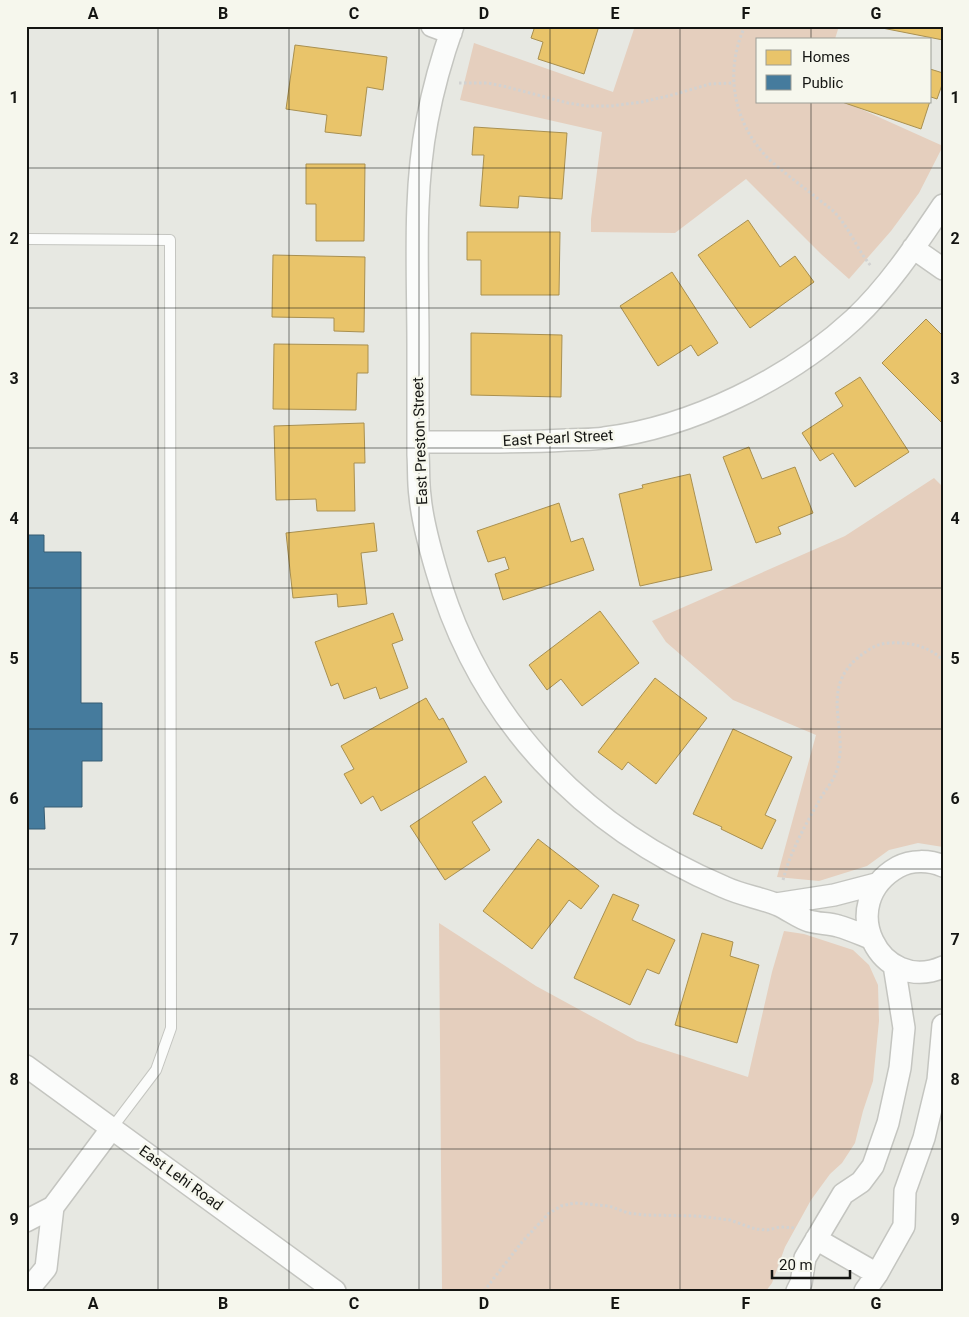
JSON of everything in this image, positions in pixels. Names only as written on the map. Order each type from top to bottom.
[{"type":"street","name":"East Preston Street","points":[[446,28],[427,122],[418,206],[419,495],[428,542],[444,596],[463,643],[486,686],[520,736],[551,772],[599,814],[639,843],[682,867],[726,888],[776,904],[808,921],[836,925],[870,938]]},
{"type":"street","name":"East Pearl Street","points":[[418,442],[531,442],[604,438],[645,430],[688,417],[734,399],[779,374],[818,348],[854,319],[887,283],[943,205]]},
{"type":"street","points":[[913,248],[943,269]]},
{"type":"street","points":[[943,866],[920,861],[904,864],[888,872],[876,884],[868,901],[866,920],[870,938],[880,953],[894,965],[907,970],[922,972],[943,967]]},
{"type":"street","name":"East Preston Street","points":[[776,904],[834,895],[876,884]]},
{"type":"street","points":[[797,1291],[805,1258],[843,1194],[861,1182],[873,1166],[888,1122],[900,1068],[904,1028],[894,965]]},
{"type":"street","points":[[816,1239],[871,1282],[904,1226],[905,1191],[924,1138],[938,1080],[943,1025]]},
{"type":"street","name":"East Lehi Road","points":[[26,1066],[336,1291]]},
{"type":"street","points":[[26,1221],[53,1207],[112,1128]]},
{"type":"street","points":[[27,1291],[46,1268],[53,1207]]},
{"type":"lane","points":[[26,239],[170,240],[171,1028],[156,1070],[112,1128]]},
{"type":"path","points":[[744,26],[733,68],[733,83],[736,102],[753,141],[771,161],[836,214],[868,262],[887,283]]},
{"type":"path","points":[[436,83],[487,83],[568,103],[587,106],[611,106],[642,102],[710,84],[733,83]]},
{"type":"path","points":[[776,904],[784,875],[799,839],[818,802],[834,777],[839,762],[841,742],[836,706],[837,687],[844,672],[857,658],[871,648],[883,643],[906,642],[921,646],[943,660]]},
{"type":"path","points":[[484,1291],[522,1242],[548,1214],[562,1206],[575,1203],[609,1206],[644,1215],[698,1216],[730,1220],[755,1229],[800,1228],[816,1239]]},
{"type":"shaded area","points":[[635,26],[839,26],[835,38],[756,38],[756,102],[845,102],[943,146],[919,193],[891,231],[849,279],[821,254],[746,179],[675,233],[591,232],[602,132],[460,100],[474,43],[613,92]]},
{"type":"shaded area","points":[[934,478],[943,487],[943,847],[918,843],[889,850],[867,866],[819,881],[777,877],[816,735],[733,700],[666,642],[652,621],[845,536]]},
{"type":"shaded area","points":[[439,923],[536,986],[637,1041],[748,1077],[772,972],[784,931],[804,934],[853,950],[869,965],[878,985],[879,1021],[873,1081],[855,1143],[842,1163],[830,1174],[811,1200],[785,1247],[772,1283],[766,1291],[442,1291]]},
{"type":"building: Homes","points":[[535,26],[599,26],[584,74],[538,59],[543,42],[531,38]]},
{"type":"building: Homes","points":[[872,26],[943,26],[943,40]]},
{"type":"building: Homes","points":[[295,45],[387,57],[383,90],[367,87],[361,136],[325,132],[327,115],[286,109]]},
{"type":"building: Homes","points":[[932,70],[943,73],[943,82],[937,99],[932,97]]},
{"type":"building: Homes","points":[[842,102],[930,102],[921,129]]},
{"type":"building: Homes","points":[[474,127],[567,133],[562,199],[519,196],[518,208],[480,206],[484,155],[472,155]]},
{"type":"building: Homes","points":[[306,164],[365,164],[364,241],[316,241],[316,204],[306,204]]},
{"type":"building: Homes","points":[[748,220],[780,267],[795,256],[814,282],[750,328],[698,255]]},
{"type":"building: Homes","points":[[467,232],[560,232],[559,295],[481,295],[481,260],[467,260]]},
{"type":"building: Homes","points":[[273,255],[365,257],[364,332],[334,331],[334,318],[272,317]]},
{"type":"building: Homes","points":[[672,272],[718,343],[698,356],[691,345],[658,366],[620,306]]},
{"type":"building: Homes","points":[[926,319],[943,336],[943,424],[882,363]]},
{"type":"building: Homes","points":[[471,333],[562,335],[561,397],[471,395]]},
{"type":"building: Homes","points":[[274,344],[368,345],[368,373],[357,373],[356,410],[273,409]]},
{"type":"building: Homes","points":[[860,377],[909,452],[855,487],[833,453],[820,461],[802,433],[843,406],[835,393]]},
{"type":"building: Homes","points":[[364,423],[365,463],[354,463],[355,511],[317,511],[316,499],[276,500],[274,426]]},
{"type":"building: Homes","points":[[749,447],[762,479],[795,467],[813,513],[778,527],[781,534],[756,543],[723,457]]},
{"type":"building: Homes","points":[[690,474],[712,570],[640,586],[619,494],[643,488],[642,485]]},
{"type":"building: Homes","points":[[559,503],[571,542],[583,538],[594,570],[503,600],[495,574],[509,569],[505,557],[488,562],[477,531]]},
{"type":"building: Homes","points":[[374,523],[377,551],[361,553],[367,604],[338,607],[337,594],[293,598],[286,533]]},
{"type":"building: Homes","points":[[600,611],[639,663],[582,706],[561,679],[547,690],[529,665]]},
{"type":"building: Homes","points":[[393,613],[403,640],[392,644],[408,688],[380,699],[376,687],[344,699],[338,683],[331,686],[315,642]]},
{"type":"building: Homes","points":[[655,678],[707,718],[656,784],[628,762],[622,770],[598,752]]},
{"type":"building: Homes","points":[[426,698],[439,720],[443,718],[467,762],[381,811],[373,796],[361,804],[344,774],[354,769],[341,746]]},
{"type":"building: Homes","points":[[733,729],[792,757],[765,815],[776,820],[762,849],[721,829],[722,827],[693,814]]},
{"type":"building: Homes","points":[[485,776],[502,802],[472,822],[490,850],[445,880],[410,826]]},
{"type":"building: Homes","points":[[538,839],[599,886],[581,909],[569,900],[532,949],[483,911]]},
{"type":"building: Homes","points":[[613,894],[639,905],[632,920],[675,940],[659,974],[647,969],[630,1005],[574,978]]},
{"type":"building: Homes","points":[[702,933],[733,942],[730,956],[759,965],[737,1043],[675,1025]]},
{"type":"building: Public","points":[[26,535],[44,535],[44,552],[81,552],[81,703],[102,703],[102,761],[82,761],[82,807],[44,807],[45,829],[26,829]]}]
